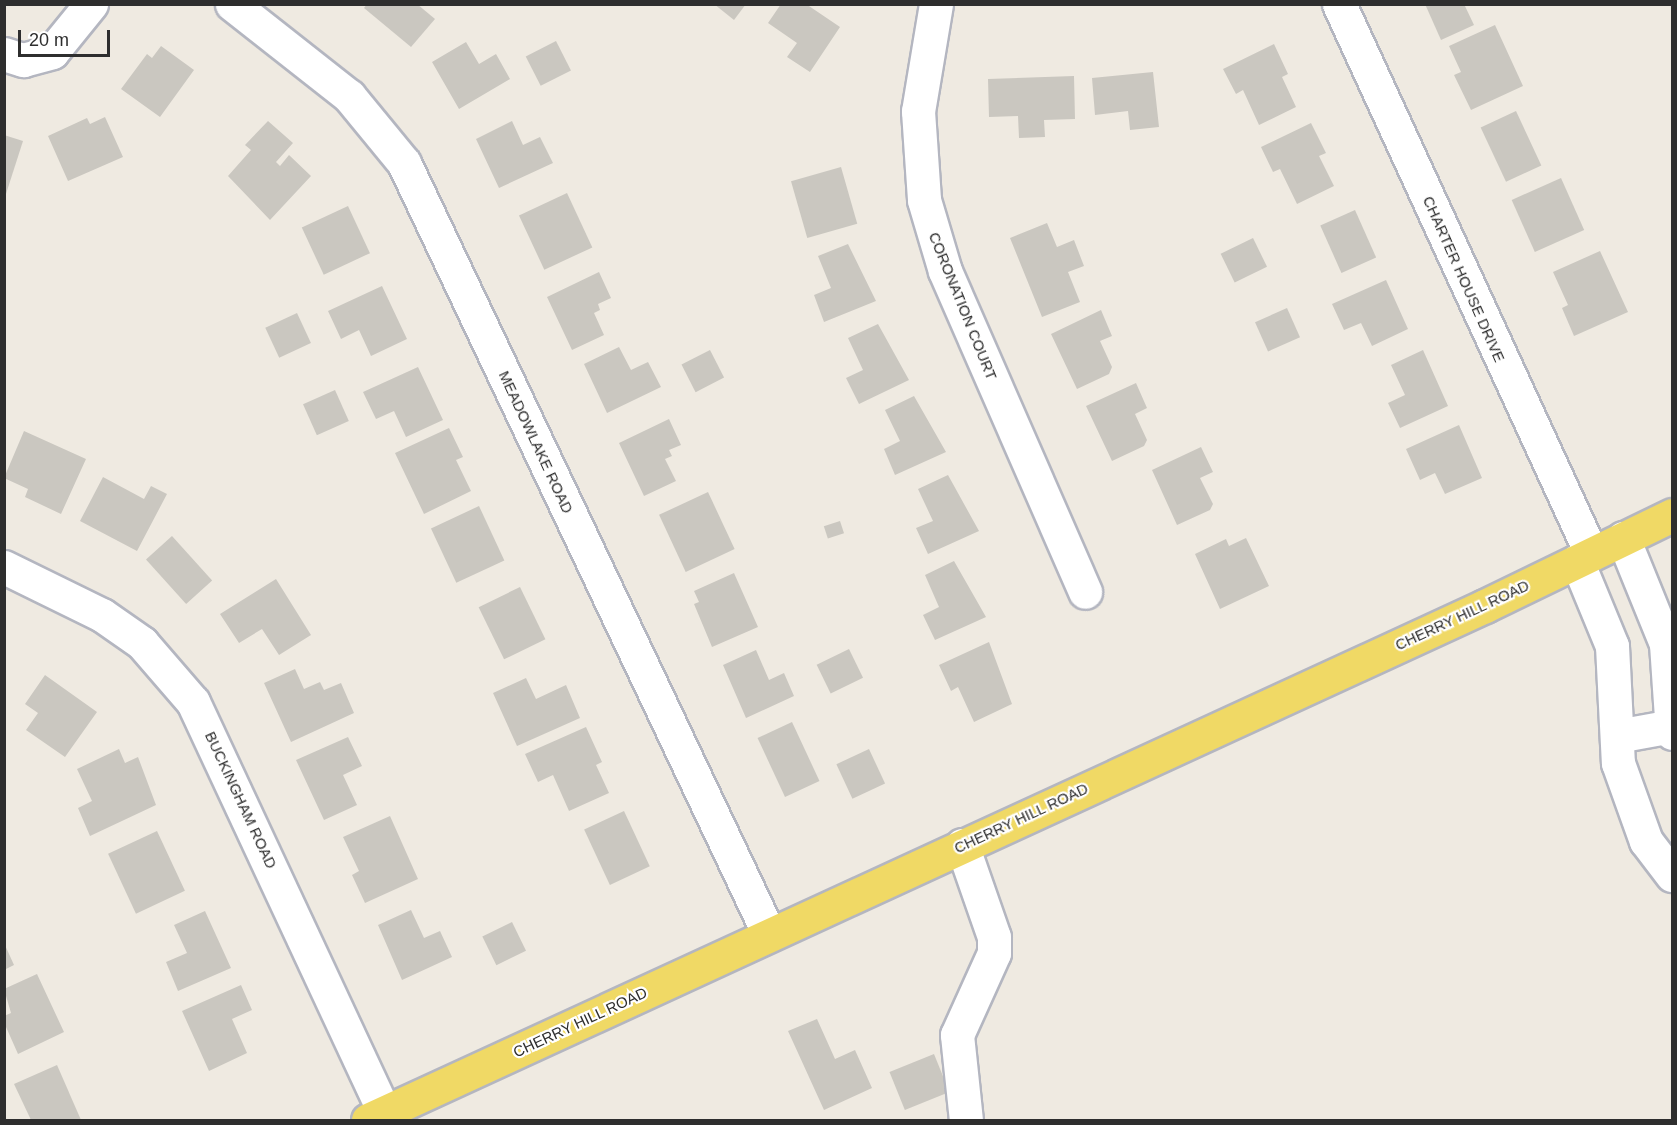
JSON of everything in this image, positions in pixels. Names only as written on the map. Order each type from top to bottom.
[{"type":"main road","name":"CHERRY HILL ROAD","points":[[377,1117],[1584,557],[1672,514]]},
{"type":"street","points":[[4,54],[23,60],[52,52],[91,4]]},
{"type":"street","name":"MEADOWLAKE ROAD","points":[[232,4],[342,90],[369,117],[404,163],[769,934]]},
{"type":"street","name":"CORONATION COURT","points":[[936,4],[918,111],[924,200],[945,271],[1085,592]]},
{"type":"street","name":"CHARTER HOUSE DRIVE","points":[[1339,4],[1584,557],[1612,646],[1618,763],[1646,841],[1672,875]]},
{"type":"street","points":[[1623,538],[1666,644],[1672,733]]},
{"type":"street","name":"BUCKINGHAM ROAD","points":[[4,567],[118,626],[142,643],[193,702],[377,1117]]},
{"type":"street","points":[[1617,736],[1672,726]]},
{"type":"street","points":[[962,845],[994,937],[994,953],[957,1035],[966,1120]]},
{"type":"building","points":[[367,4],[417,4],[435,19],[411,47],[364,8]]},
{"type":"building","points":[[714,4],[746,4],[734,20]]},
{"type":"building","points":[[781,4],[806,4],[840,27],[810,72],[787,57],[797,43],[768,23]]},
{"type":"building","points":[[1425,4],[1464,4],[1474,25],[1441,40]]},
{"type":"building","points":[[1495,25],[1523,86],[1471,110],[1454,75],[1461,72],[1449,46]]},
{"type":"building","points":[[556,41],[571,70],[541,86],[526,56]]},
{"type":"building","points":[[466,42],[479,64],[496,54],[510,79],[459,109],[432,62]]},
{"type":"building","points":[[1274,44],[1288,74],[1282,77],[1296,107],[1259,125],[1243,90],[1236,94],[1223,69]]},
{"type":"building","points":[[161,46],[194,70],[160,117],[121,89],[147,54],[152,58]]},
{"type":"building","points":[[1153,72],[1159,127],[1130,130],[1128,111],[1095,115],[1092,78]]},
{"type":"building","points":[[1074,76],[1075,119],[1044,120],[1045,137],[1019,138],[1018,116],[989,117],[988,79]]},
{"type":"building","points":[[1516,111],[1541,165],[1506,182],[1481,127]]},
{"type":"building","points":[[105,117],[123,157],[68,181],[48,136],[87,118],[90,124]]},
{"type":"building","points":[[268,121],[293,143],[276,162],[280,166],[289,155],[311,176],[270,220],[228,176],[251,150],[245,145]]},
{"type":"building","points":[[512,121],[523,145],[540,137],[553,163],[499,188],[476,139]]},
{"type":"building","points":[[1311,123],[1326,153],[1319,156],[1334,186],[1297,204],[1280,169],[1273,172],[1261,147]]},
{"type":"building","points":[[4,135],[23,141],[5,197],[4,197]]},
{"type":"building","points":[[841,167],[857,224],[807,238],[791,181]]},
{"type":"building","points":[[1561,178],[1584,230],[1535,252],[1512,200]]},
{"type":"building","points":[[567,193],[592,247],[544,270],[519,215]]},
{"type":"building","points":[[348,206],[370,253],[324,275],[302,228]]},
{"type":"building","points":[[1355,210],[1376,258],[1341,273],[1320,225]]},
{"type":"building","points":[[1047,223],[1057,247],[1074,240],[1084,266],[1068,272],[1080,302],[1042,317],[1010,238]]},
{"type":"building","points":[[1253,238],[1267,267],[1235,283],[1221,254]]},
{"type":"building","points":[[848,244],[876,301],[824,322],[814,295],[831,288],[818,256]]},
{"type":"building","points":[[1600,251],[1628,312],[1574,336],[1562,308],[1568,305],[1553,272]]},
{"type":"building","points":[[599,272],[611,298],[598,304],[600,310],[594,313],[604,335],[572,350],[547,297]]},
{"type":"building","points":[[1386,280],[1408,329],[1372,346],[1361,323],[1344,330],[1332,304]]},
{"type":"building","points":[[382,286],[407,339],[371,356],[359,330],[341,339],[328,311]]},
{"type":"building","points":[[1287,308],[1300,337],[1268,351],[1255,322]]},
{"type":"building","points":[[1101,310],[1112,336],[1100,341],[1112,367],[1109,374],[1077,389],[1051,334]]},
{"type":"building","points":[[297,313],[311,343],[279,358],[265,328]]},
{"type":"building","points":[[878,324],[909,380],[859,404],[846,378],[863,370],[848,338]]},
{"type":"building","points":[[619,347],[631,370],[648,362],[661,387],[607,413],[584,364]]},
{"type":"building","points":[[710,350],[724,378],[696,392],[681,365]]},
{"type":"building","points":[[1423,350],[1448,406],[1400,428],[1388,403],[1405,395],[1391,365]]},
{"type":"building","points":[[418,367],[443,420],[406,437],[394,411],[376,419],[363,392]]},
{"type":"building","points":[[1136,383],[1147,408],[1135,414],[1147,440],[1144,446],[1112,461],[1086,406]]},
{"type":"building","points":[[335,390],[349,421],[317,435],[303,404]]},
{"type":"building","points":[[914,396],[946,452],[895,475],[884,449],[900,441],[885,410]]},
{"type":"building","points":[[669,419],[681,445],[669,450],[672,456],[665,459],[676,481],[644,496],[619,443]]},
{"type":"building","points":[[1459,425],[1482,478],[1445,494],[1435,473],[1420,480],[1406,449]]},
{"type":"building","points":[[449,428],[463,457],[456,460],[471,491],[424,514],[395,453]]},
{"type":"building","points":[[24,431],[86,459],[61,514],[25,497],[28,489],[4,478]]},
{"type":"building","points":[[1201,447],[1213,472],[1200,478],[1213,504],[1210,510],[1177,525],[1152,470]]},
{"type":"building","points":[[948,475],[979,531],[928,554],[916,528],[933,521],[918,489]]},
{"type":"building","points":[[103,477],[144,499],[151,486],[167,494],[137,551],[80,521]]},
{"type":"building","points":[[708,492],[735,549],[686,572],[659,515]]},
{"type":"building","points":[[479,506],[504,560],[456,583],[431,528]]},
{"type":"building","points":[[840,521],[844,533],[828,539],[824,526]]},
{"type":"building","points":[[172,536],[212,581],[186,604],[146,559]]},
{"type":"building","points":[[1246,538],[1269,586],[1220,609],[1195,554],[1226,539],[1229,546]]},
{"type":"building","points":[[954,561],[986,617],[935,640],[923,615],[939,607],[925,575]]},
{"type":"building","points":[[734,573],[758,627],[712,647],[694,604],[699,602],[694,591]]},
{"type":"building","points":[[276,579],[311,635],[279,655],[262,629],[239,643],[220,614]]},
{"type":"building","points":[[520,587],[545,639],[504,659],[479,607]]},
{"type":"building","points":[[989,642],[1012,704],[974,722],[958,687],[951,691],[939,665]]},
{"type":"building","points":[[849,649],[863,678],[831,694],[817,665]]},
{"type":"building","points":[[756,650],[769,680],[784,673],[794,696],[746,718],[723,665]]},
{"type":"building","points":[[295,669],[304,689],[320,682],[324,690],[341,683],[354,713],[291,742],[264,683]]},
{"type":"building","points":[[45,675],[97,712],[65,757],[26,730],[38,713],[25,704]]},
{"type":"building","points":[[526,678],[536,699],[566,685],[580,718],[517,746],[493,693]]},
{"type":"building","points":[[792,722],[819,781],[785,797],[758,738]]},
{"type":"building","points":[[586,727],[602,762],[596,765],[609,793],[569,811],[553,775],[538,782],[525,754]]},
{"type":"building","points":[[348,737],[362,766],[343,775],[357,805],[324,820],[296,760]]},
{"type":"building","points":[[119,749],[125,763],[138,757],[156,805],[90,836],[78,808],[92,801],[77,769]]},
{"type":"building","points":[[869,749],[885,783],[852,799],[836,764]]},
{"type":"building","points":[[624,811],[650,866],[610,885],[584,830]]},
{"type":"building","points":[[390,816],[418,879],[365,903],[352,875],[359,871],[343,837]]},
{"type":"building","points":[[157,831],[185,891],[136,914],[108,854]]},
{"type":"building","points":[[411,910],[424,938],[440,931],[452,957],[402,980],[378,925]]},
{"type":"building","points":[[205,911],[231,968],[178,991],[166,962],[187,953],[174,925]]},
{"type":"building","points":[[512,922],[526,951],[496,965],[482,936]]},
{"type":"building","points":[[4,943],[14,965],[4,970]]},
{"type":"building","points":[[37,974],[64,1032],[18,1054],[6,1027],[4,1016],[11,1013],[4,989]]},
{"type":"building","points":[[241,985],[252,1010],[232,1019],[247,1053],[209,1071],[182,1011]]},
{"type":"building","points":[[817,1019],[835,1059],[855,1050],[872,1088],[824,1110],[788,1031]]},
{"type":"building","points":[[934,1054],[949,1092],[905,1110],[889,1072]]},
{"type":"building","points":[[57,1065],[81,1120],[31,1120],[14,1084]]}]
